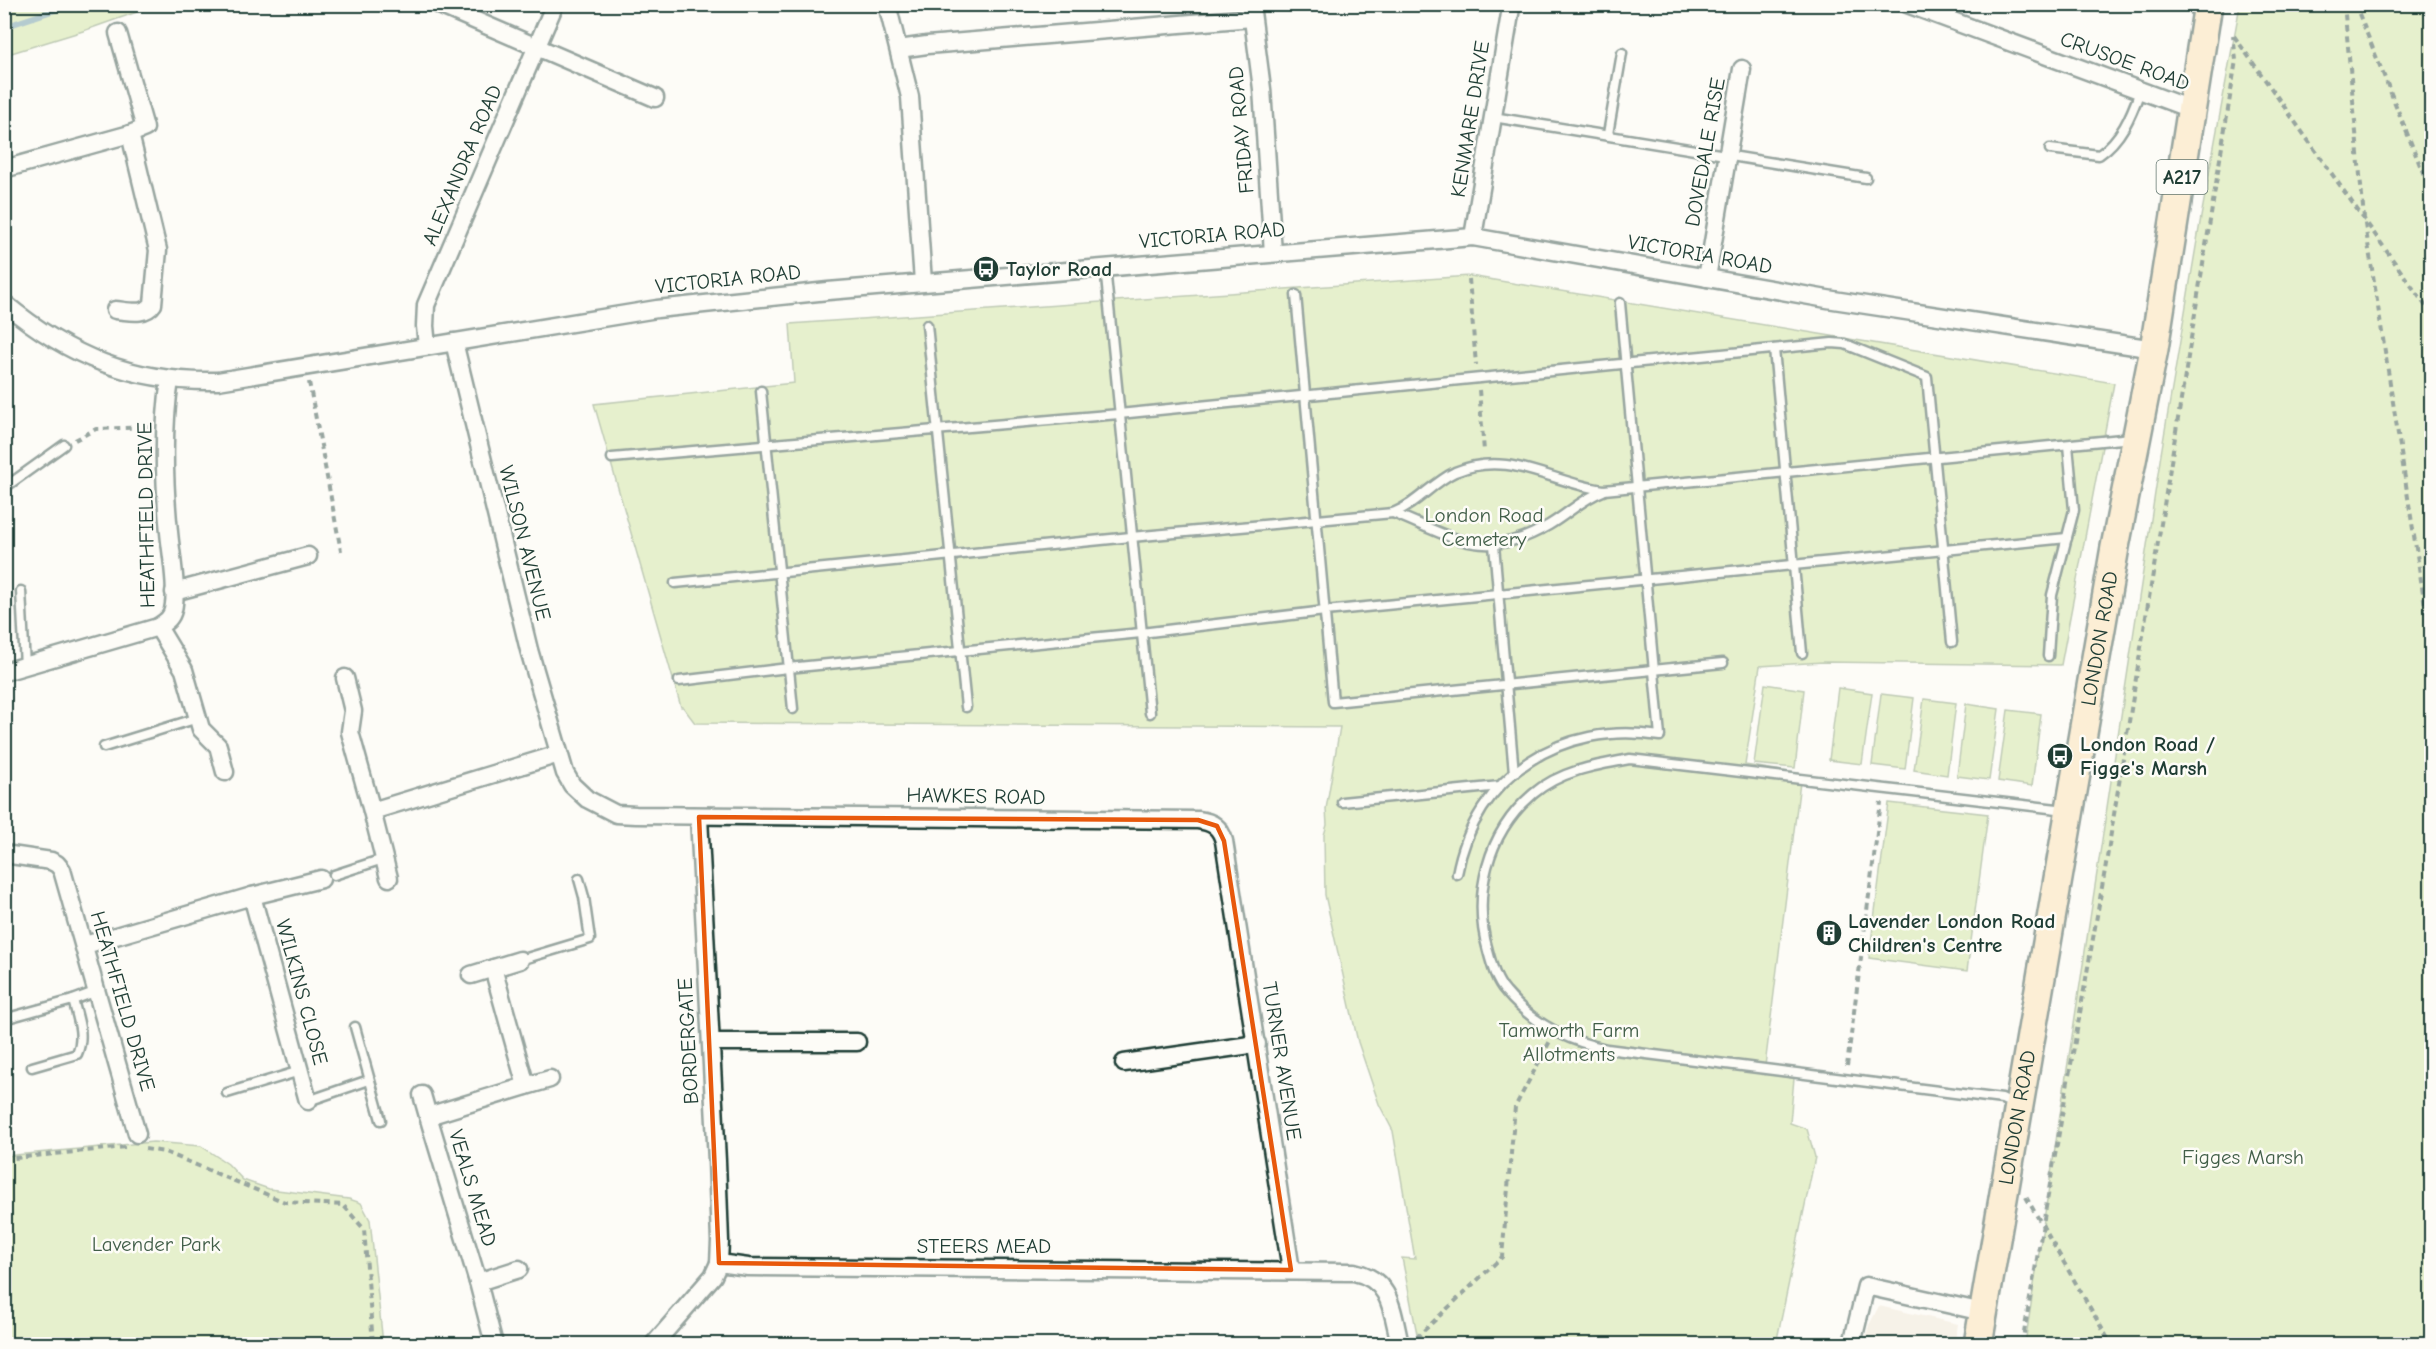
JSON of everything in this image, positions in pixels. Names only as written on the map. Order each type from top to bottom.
[{"type":"main road","name":"LONDON ROAD","points":[[1978,1344],[2017,1106],[2115,547],[2154,349],[2208,4]]},
{"type":"street","points":[[437,4],[655,98]]},
{"type":"street","name":"ALEXANDRA ROAD","points":[[427,346],[426,305],[555,4]]},
{"type":"street","points":[[887,4],[910,97],[923,282]]},
{"type":"street","name":"CRUSOE ROAD","points":[[1907,4],[2193,110]]},
{"type":"street","name":"KENMARE DRIVE","points":[[1473,237],[1511,8]]},
{"type":"street","points":[[899,49],[1252,11]]},
{"type":"street","name":"FRIDAY ROAD","points":[[1252,11],[1262,89],[1273,252]]},
{"type":"street","points":[[4,169],[130,134],[144,128],[118,33]]},
{"type":"street","name":"DOVEDALE RISE","points":[[1707,278],[1742,69]]},
{"type":"street","points":[[115,310],[142,312],[153,304],[158,250],[130,134]]},
{"type":"street","name":"VICTORIA ROAD","points":[[4,303],[34,328],[78,354],[137,374],[170,380],[218,381],[657,309],[923,282],[1473,237],[1827,299],[2154,349]]},
{"type":"street","name":"WILSON AVENUE","points":[[454,342],[526,639],[565,773],[587,799],[616,814],[699,817]]},
{"type":"street","name":"HEATHFIELD DRIVE","points":[[4,672],[158,627],[172,614],[174,592],[164,469],[165,427],[170,380]]},
{"type":"street","points":[[174,592],[308,556]]},
{"type":"street","points":[[158,627],[184,670],[201,729],[218,747],[225,772]]},
{"type":"street","points":[[345,678],[353,711],[350,732],[389,878]]},
{"type":"street","points":[[372,811],[559,754]]},
{"type":"street","name":"HAWKES ROAD","points":[[699,817],[1198,820],[1212,823],[1222,832],[1227,858]]},
{"type":"street","name":"BORDERGATE","points":[[699,817],[720,1241],[719,1263]]},
{"type":"street","name":"HEATHFIELD DRIVE","points":[[4,854],[57,864],[62,870],[85,945],[136,1143]]},
{"type":"street","name":"TURNER AVENUE","points":[[1227,858],[1291,1270]]},
{"type":"street","name":"WILKINS CLOSE","points":[[85,945],[252,896],[327,877]]},
{"type":"street","name":"WILKINS CLOSE","points":[[252,896],[308,1101]]},
{"type":"street","points":[[471,975],[520,960]]},
{"type":"street","points":[[493,969],[526,1086]]},
{"type":"street","points":[[711,1042],[857,1042]]},
{"type":"street","points":[[1124,1063],[1257,1044]]},
{"type":"street","name":"VEALS MEAD","points":[[494,1344],[478,1282],[428,1116],[550,1079]]},
{"type":"street","points":[[422,1095],[428,1116]]},
{"type":"street","points":[[654,1344],[713,1276],[719,1263]]},
{"type":"street","name":"STEERS MEAD","points":[[719,1263],[748,1267],[1354,1272],[1373,1279],[1386,1293],[1407,1342]]},
{"type":"street","name":"VEALS MEAD","points":[[478,1282],[519,1269]]},
{"type":"street","points":[[1852,1344],[1866,1286],[1983,1312]]},
{"type":"lane","points":[[1608,134],[1622,53]]},
{"type":"lane","points":[[2050,149],[2099,155],[2108,149],[2126,125],[2140,91]]},
{"type":"lane","points":[[1493,117],[1866,178]]},
{"type":"lane","points":[[1105,267],[1150,713]]},
{"type":"lane","points":[[1296,295],[1333,702],[1723,663]]},
{"type":"lane","points":[[1457,874],[1463,848],[1486,802],[1514,773],[1540,754],[1587,737],[1638,732],[1660,736],[1620,303]]},
{"type":"lane","points":[[927,325],[966,707]]},
{"type":"lane","points":[[612,458],[1119,414],[1774,349],[1845,344],[1927,377],[1952,642]]},
{"type":"lane","points":[[1774,349],[1802,653]]},
{"type":"lane","points":[[760,392],[793,709]]},
{"type":"lane","points":[[675,583],[1393,513],[1407,508],[1437,483],[1455,472],[1485,463],[1534,470],[1582,487],[1604,490],[2137,437]]},
{"type":"lane","points":[[2048,656],[2052,595],[2074,510],[2068,444]]},
{"type":"lane","points":[[4,488],[64,445]]},
{"type":"lane","points":[[1393,513],[1453,539],[1474,545],[1494,545],[1534,533],[1551,525],[1588,497],[1604,490]]},
{"type":"lane","points":[[679,681],[1141,633],[1324,611],[2067,538]]},
{"type":"lane","points":[[1494,545],[1514,773]]},
{"type":"lane","points":[[21,591],[25,666]]},
{"type":"lane","points":[[104,747],[198,718]]},
{"type":"lane","points":[[2017,1106],[2002,1099],[1607,1049],[1583,1044],[1555,1033],[1527,1013],[1505,992],[1493,970],[1484,937],[1480,909],[1483,883],[1489,857],[1506,823],[1534,794],[1575,771],[1630,759],[2069,810]]},
{"type":"lane","points":[[1342,802],[1500,786]]},
{"type":"lane","points":[[327,877],[383,859]]},
{"type":"lane","points":[[520,960],[590,939],[579,879]]},
{"type":"lane","points":[[4,1019],[73,1000],[97,990]]},
{"type":"lane","points":[[32,1067],[77,1054],[81,1045],[81,1032],[73,1000]]},
{"type":"lane","points":[[355,1027],[381,1120]]},
{"type":"lane","points":[[227,1093],[300,1071]]},
{"type":"lane","points":[[308,1101],[369,1080]]},
{"type":"path","points":[[2344,4],[2364,218],[2432,650]]},
{"type":"path","points":[[2355,4],[2432,195]]},
{"type":"path","points":[[2022,1344],[2105,870],[2236,60],[2233,35],[2432,315]]},
{"type":"path","points":[[307,366],[341,551]]},
{"type":"path","points":[[64,445],[96,429],[153,427]]},
{"type":"path","points":[[1846,1073],[1882,794]]},
{"type":"path","points":[[1407,1342],[1502,1257],[1515,1107],[1555,1033]]},
{"type":"path","points":[[4,1159],[136,1143],[165,1152],[285,1202],[343,1205],[364,1229],[374,1344]]},
{"type":"path","points":[[2026,1197],[2111,1344]]},
{"type":"highlighted area","points":[[699,817],[1198,820],[1217,826],[1224,841],[1291,1270],[719,1263]]},
{"type":"shaded area","points":[[1879,1306],[1958,1324],[1955,1344],[1864,1344],[1869,1325]]},
{"type":"green space","points":[[5,4],[157,4],[157,5],[5,55]]},
{"type":"green space","name":"Figges Marsh","points":[[2240,5],[2431,5],[2431,1344],[2025,1344],[2161,454]]},
{"type":"green space","name":"London Road Cemetery","points":[[1470,276],[2114,383],[2061,665],[1823,662],[1760,666],[1745,765],[1801,774],[1764,1074],[1794,1078],[1790,1123],[1807,1129],[1815,1157],[1776,1344],[1419,1344],[1402,1258],[1415,1259],[1393,1131],[1379,1104],[1358,1042],[1325,895],[1326,809],[1340,727],[695,723],[681,707],[594,404],[794,383],[790,324]]},
{"type":"green space","points":[[1765,684],[1804,690],[1795,768],[1754,764]]},
{"type":"green space","points":[[1838,688],[1872,693],[1862,764],[1829,760]]},
{"type":"green space","points":[[1881,694],[1914,698],[1905,769],[1872,765]]},
{"type":"green space","points":[[1924,699],[1956,703],[1947,775],[1914,770]]},
{"type":"green space","points":[[1966,704],[1999,709],[1989,780],[1957,776]]},
{"type":"green space","points":[[2008,710],[2041,714],[2032,786],[1998,781]]},
{"type":"green space","points":[[1889,803],[1988,814],[1967,971],[1869,958]]},
{"type":"green space","name":"Lavender Park","points":[[153,1142],[201,1146],[228,1164],[243,1180],[269,1189],[349,1199],[361,1203],[370,1220],[383,1344],[5,1344],[5,1156]]},
{"type":"waterway","points":[[4,27],[73,4]]},
{"type":"place","name":"Taylor Road","points":[[986,269]]},
{"type":"place","name":"London Road / Figge's Marsh","points":[[2060,756]]},
{"type":"place","name":"Lavender London Road Children's Centre","points":[[1829,933]]},
{"type":"park label","name":"Tamworth Farm Allotments","points":[[1569,1042]]}]
